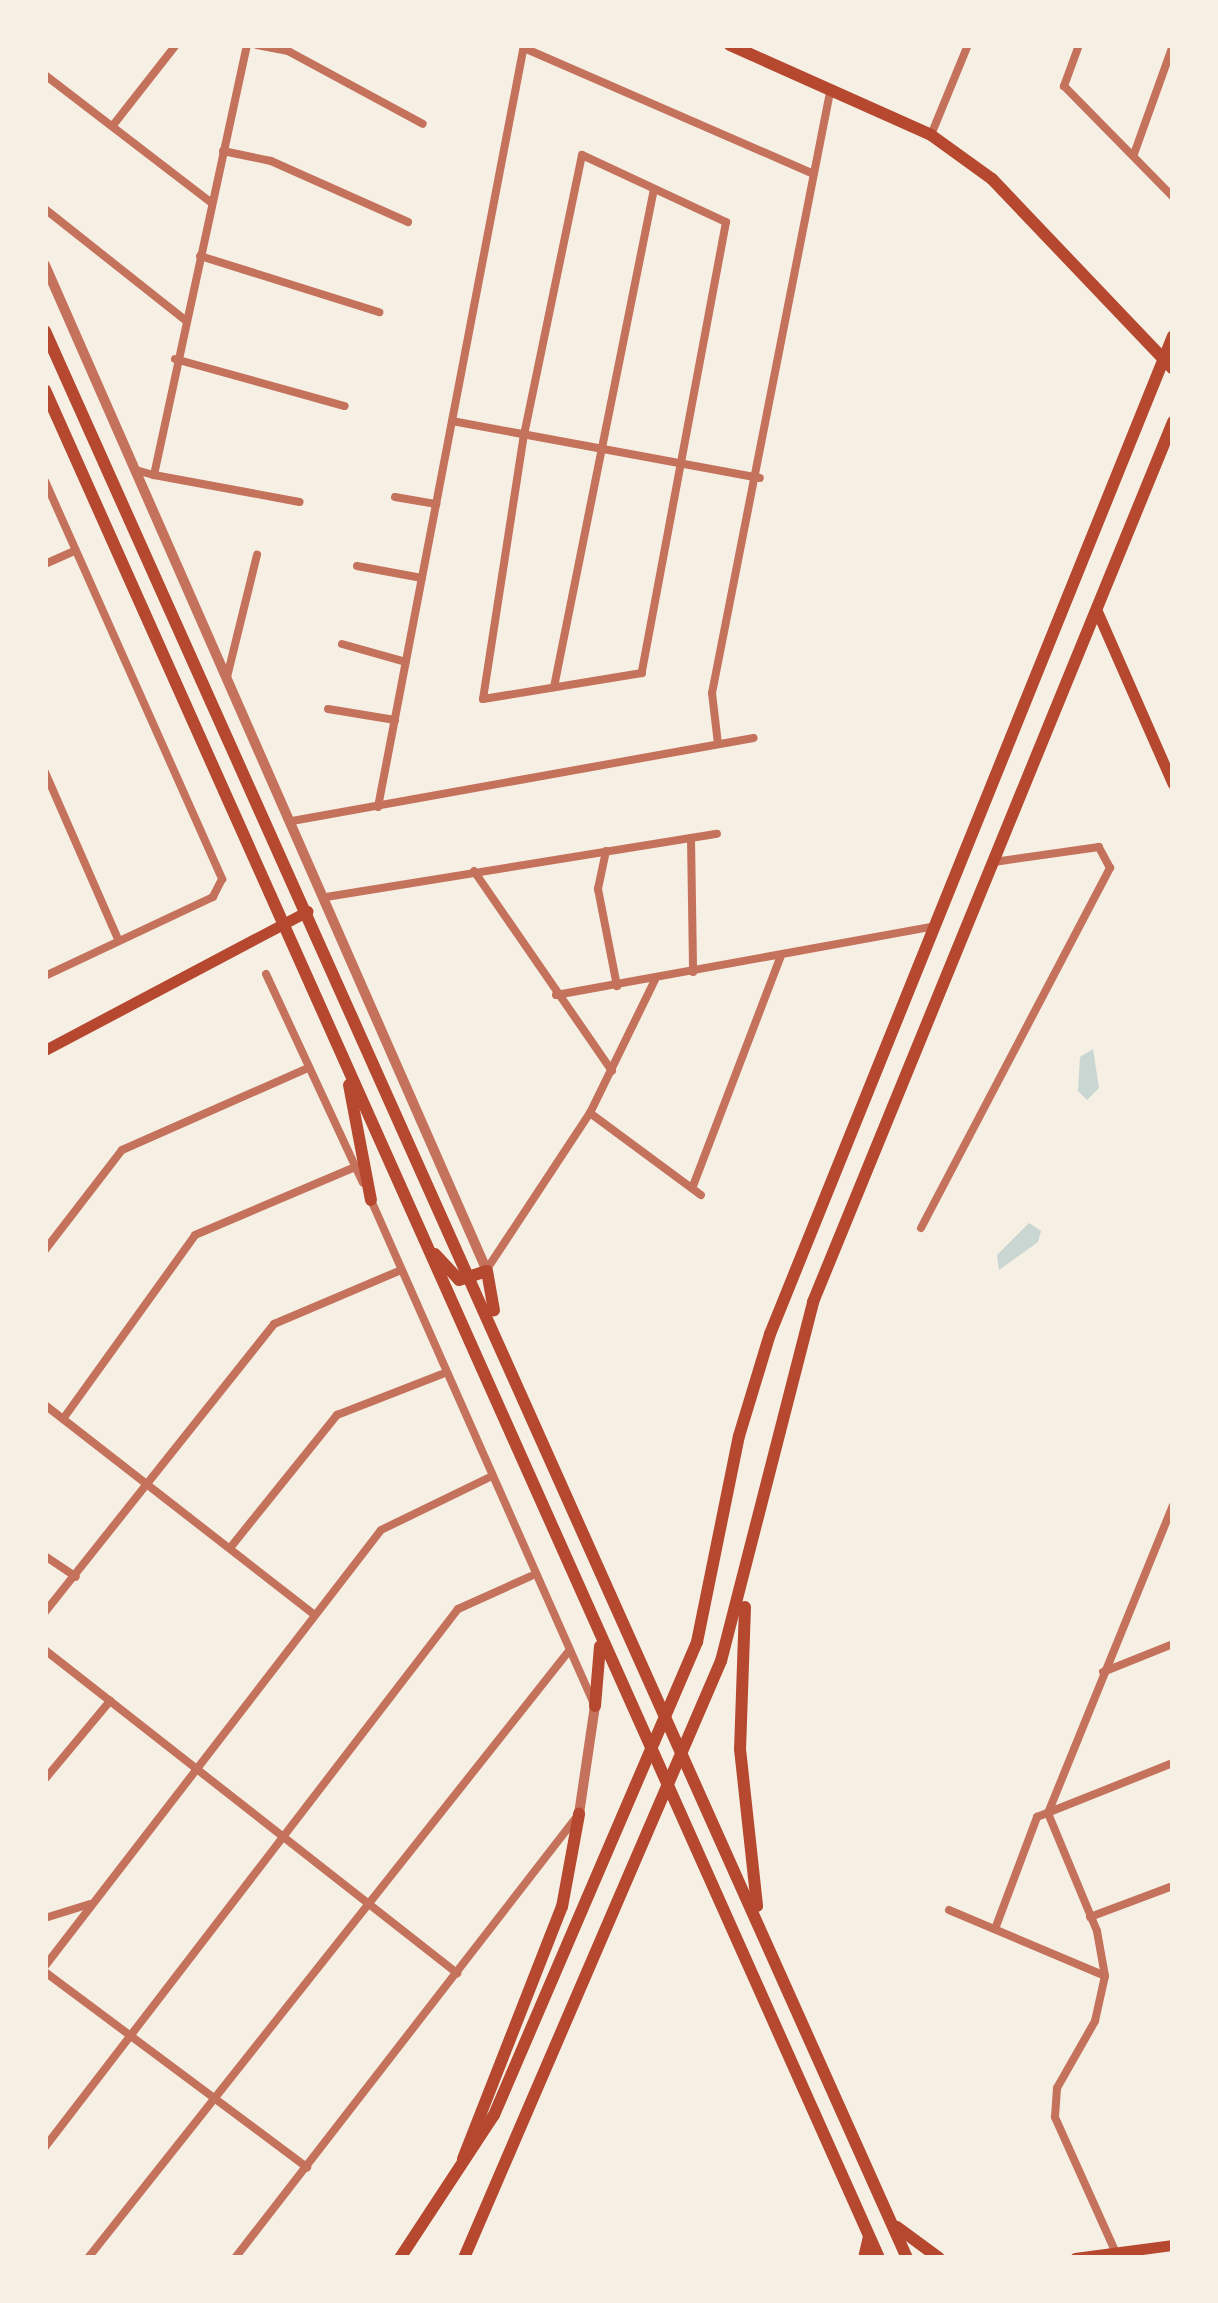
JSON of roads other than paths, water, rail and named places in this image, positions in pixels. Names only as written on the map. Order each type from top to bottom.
[{"type":"main road","points":[[730,45],[931,135],[992,179],[1168,365]]},
{"type":"main road","points":[[45,331],[308,912],[480,1275],[499,1337],[908,2258]]},
{"type":"main road","points":[[400,2258],[494,2115],[682,1677],[714,1587],[761,1361],[934,926],[1168,365],[1173,336]]},
{"type":"main road","points":[[45,390],[348,1078],[878,2258]]},
{"type":"main road","points":[[464,2258],[643,1852],[699,1712],[747,1570],[800,1339],[990,862],[1173,422]]},
{"type":"main road","points":[[1096,609],[1173,784]]},
{"type":"main road","points":[[45,1050],[282,922],[308,912]]},
{"type":"main road","points":[[348,1078],[371,1200]]},
{"type":"main road","points":[[414,1224],[448,1273],[480,1275]]},
{"type":"main road","points":[[747,1570],[740,1749],[758,1918]]},
{"type":"main road","points":[[595,1706],[600,1643]]},
{"type":"main road","points":[[460,2171],[562,1908],[579,1814]]},
{"type":"main road","points":[[890,2218],[939,2258]]},
{"type":"main road","points":[[864,2258],[869,2238]]},
{"type":"main road","points":[[1075,2258],[1173,2245]]},
{"type":"street","points":[[114,124],[176,45]]},
{"type":"street","points":[[154,474],[247,45]]},
{"type":"street","points":[[257,45],[288,51],[423,124]]},
{"type":"street","points":[[931,135],[968,45]]},
{"type":"street","points":[[1079,45],[1064,86],[1173,197]]},
{"type":"street","points":[[1134,154],[1173,45]]},
{"type":"street","points":[[378,807],[524,46],[812,172]]},
{"type":"street","points":[[45,75],[114,124],[212,203]]},
{"type":"street","points":[[718,744],[712,693],[760,478],[812,172],[830,92]]},
{"type":"street","points":[[223,151],[271,160],[408,222]]},
{"type":"street","points":[[582,156],[654,189],[726,222],[678,463],[642,673],[483,699],[524,434],[582,156]]},
{"type":"street","points":[[554,687],[654,189]]},
{"type":"street","points":[[45,209],[185,320]]},
{"type":"street","points":[[200,256],[379,312]]},
{"type":"street","points":[[45,264],[326,897],[480,1275]]},
{"type":"street","points":[[176,359],[345,406]]},
{"type":"street","points":[[452,421],[760,478]]},
{"type":"street","points":[[136,470],[300,502]]},
{"type":"street","points":[[45,482],[222,873],[213,898],[45,976]]},
{"type":"street","points":[[396,497],[436,504]]},
{"type":"street","points":[[45,564],[74,551]]},
{"type":"street","points":[[227,677],[257,555]]},
{"type":"street","points":[[357,566],[422,578]]},
{"type":"street","points":[[342,644],[406,662]]},
{"type":"street","points":[[328,709],[395,720]]},
{"type":"street","points":[[292,821],[754,738]]},
{"type":"street","points":[[45,772],[119,942]]},
{"type":"street","points":[[326,897],[717,834]]},
{"type":"street","points":[[691,838],[693,972]]},
{"type":"street","points":[[921,1228],[1108,876],[1099,847],[990,862]]},
{"type":"street","points":[[606,851],[598,889],[616,986]]},
{"type":"street","points":[[474,871],[612,1071]]},
{"type":"street","points":[[556,995],[655,980],[934,926]]},
{"type":"street","points":[[693,1186],[781,956]]},
{"type":"street","points":[[234,2258],[579,1814],[595,1706],[531,1576],[371,1200],[266,974]]},
{"type":"street","points":[[480,1275],[590,1113],[655,980]]},
{"type":"street","points":[[46,1248],[122,1150],[308,1068]]},
{"type":"street","points":[[590,1113],[701,1195]]},
{"type":"street","points":[[63,1418],[195,1235],[355,1167]]},
{"type":"street","points":[[45,1612],[274,1324],[401,1270]]},
{"type":"street","points":[[230,1548],[337,1415],[442,1374]]},
{"type":"street","points":[[45,1405],[313,1614]]},
{"type":"street","points":[[306,2168],[221,2096],[45,1969],[193,1767],[392,1520],[488,1478]]},
{"type":"street","points":[[1118,2255],[1054,2107],[1096,2021],[1105,1976],[1090,1916],[1048,1813],[1101,1672],[1173,1504]]},
{"type":"street","points":[[1163,1528],[1173,1524]]},
{"type":"street","points":[[45,1556],[76,1577]]},
{"type":"street","points":[[45,2147],[458,1610],[531,1576]]},
{"type":"street","points":[[1101,1672],[1173,1644]]},
{"type":"street","points":[[45,1650],[457,1973]]},
{"type":"street","points":[[88,2258],[372,1907],[569,1651]]},
{"type":"street","points":[[45,1779],[110,1701]]},
{"type":"street","points":[[995,1929],[1036,1817],[1173,1763]]},
{"type":"street","points":[[1090,1916],[1172,1889]]},
{"type":"street","points":[[45,1918],[90,1904]]},
{"type":"street","points":[[949,1910],[1105,1976]]}]
